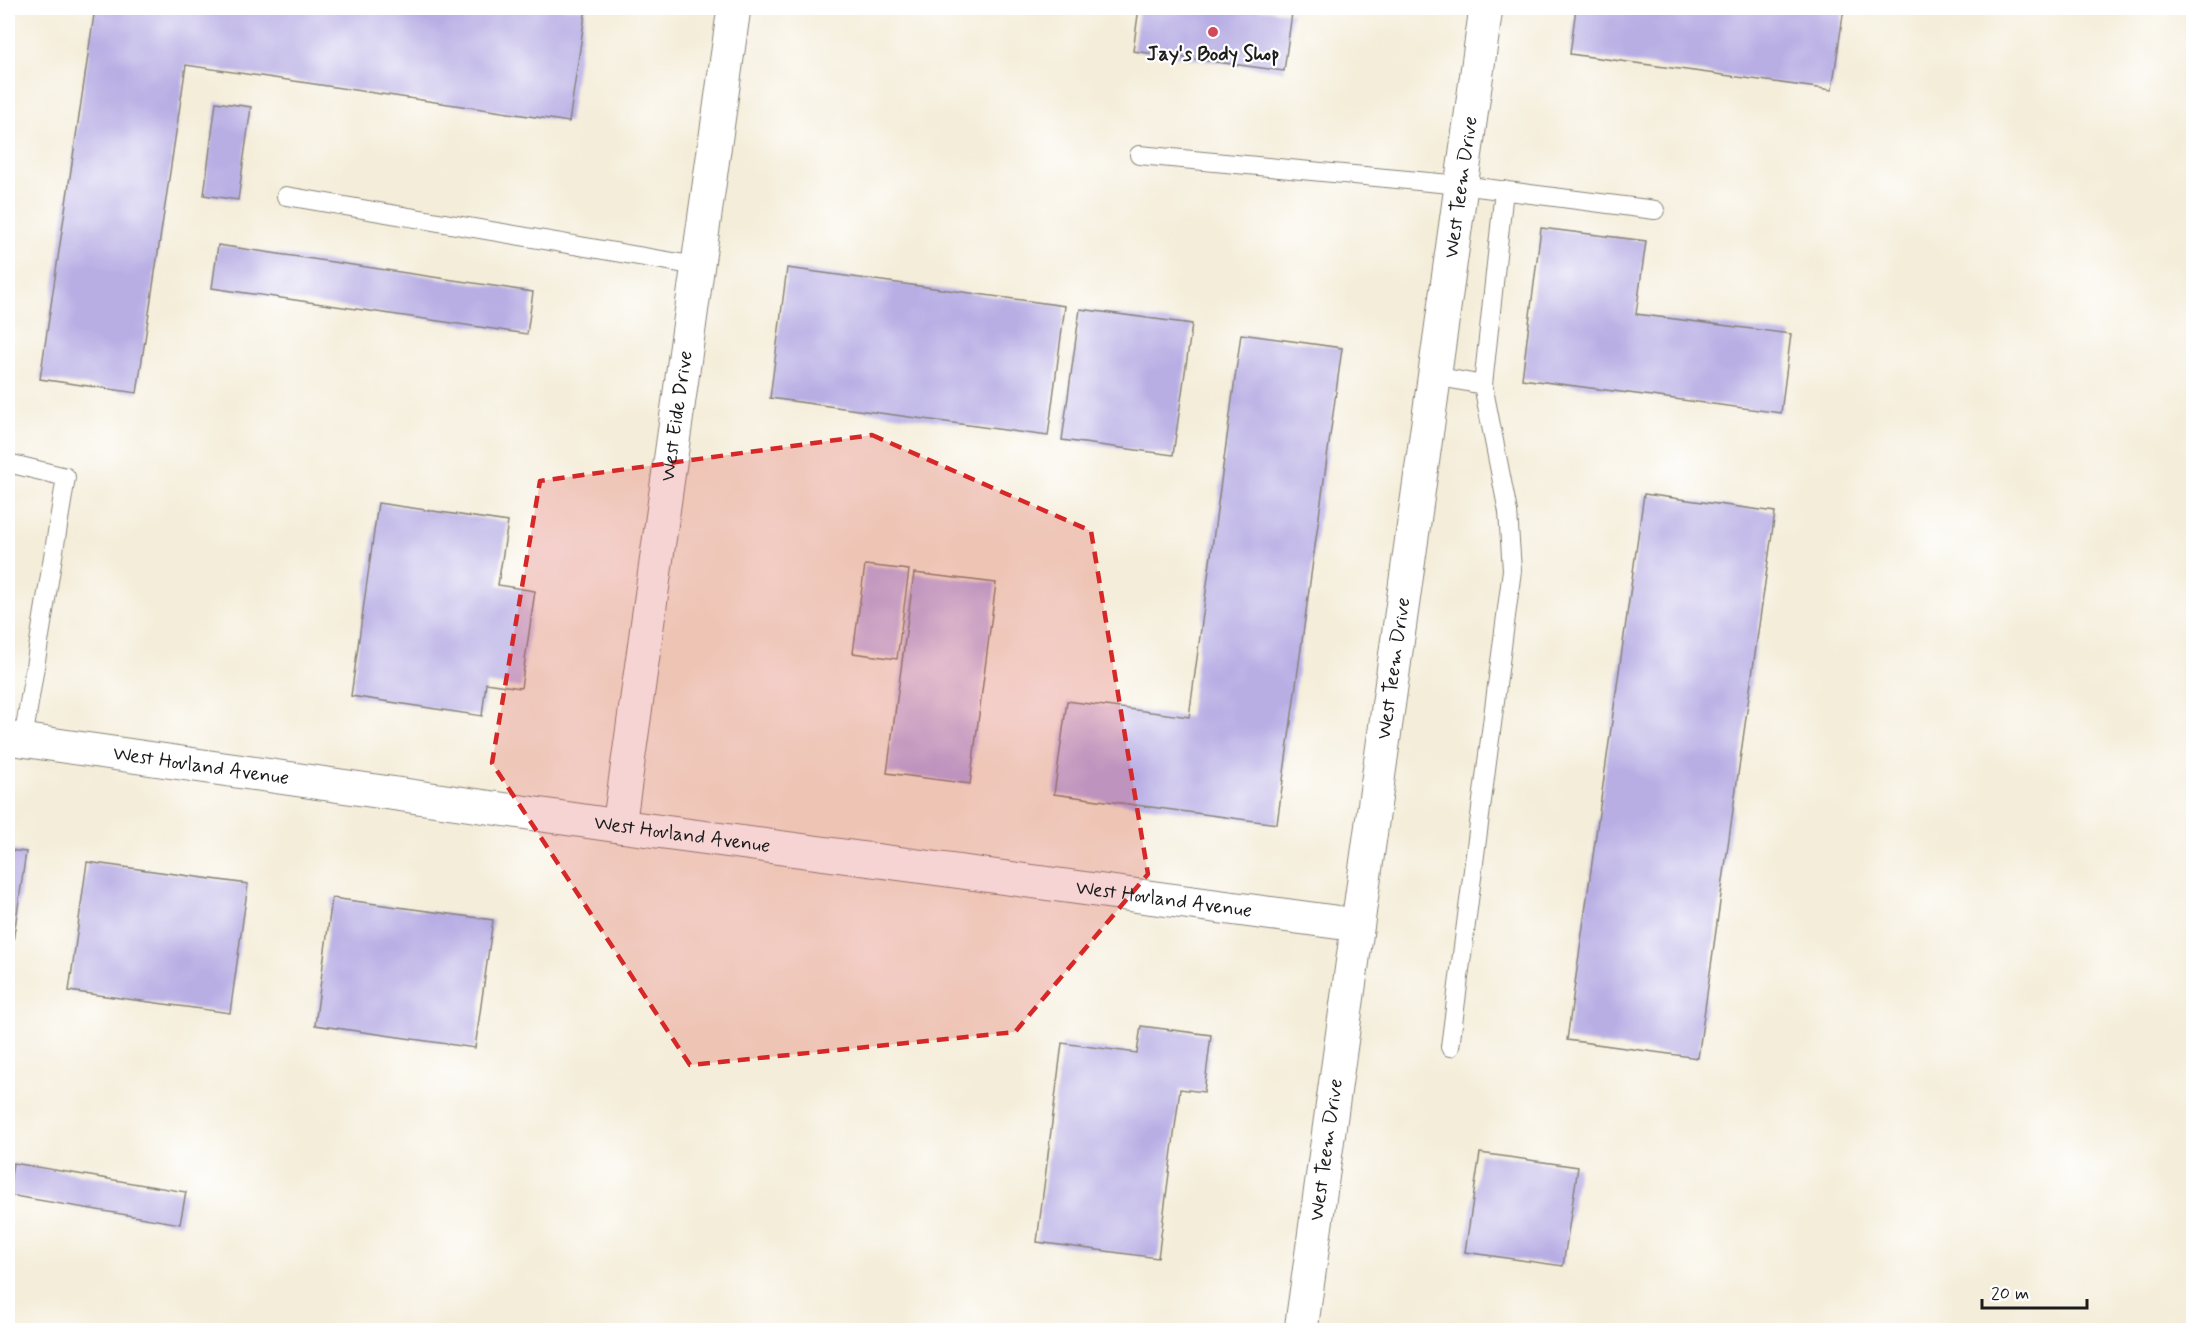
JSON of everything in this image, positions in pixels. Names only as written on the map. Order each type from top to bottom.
[{"type":"street","name":"West Eide Drive","points":[[619,826],[734,8]]},
{"type":"street","name":"West Teem Drive","points":[[1301,1330],[1486,8]]},
{"type":"street","name":"West Hovland Avenue","points":[[15,739],[619,826],[1357,925]]},
{"type":"lane","points":[[1139,155],[1461,185],[1655,210]]},
{"type":"lane","points":[[1450,1047],[1512,570],[1508,512],[1483,385],[1504,190]]},
{"type":"lane","points":[[286,196],[697,266]]},
{"type":"lane","points":[[1436,376],[1483,385]]},
{"type":"lane","points":[[8,463],[66,477],[15,739]]},
{"type":"highlighted area","points":[[872,435],[1091,531],[1148,874],[1015,1032],[690,1065],[492,763],[540,481]]},
{"type":"building","points":[[95,8],[586,8],[569,122],[186,65],[137,393],[40,379]]},
{"type":"building","name":"Jay's Body Shop","points":[[1139,8],[1251,8],[1292,13],[1284,71],[1133,51]]},
{"type":"building","points":[[1576,8],[1844,8],[1832,90],[1570,54]]},
{"type":"building","points":[[216,102],[251,107],[238,200],[204,195]]},
{"type":"building","points":[[1541,228],[1646,241],[1636,314],[1791,334],[1781,413],[1522,379]]},
{"type":"building","points":[[218,245],[533,292],[527,334],[212,288]]},
{"type":"building","points":[[787,268],[1065,306],[1048,436],[770,398]]},
{"type":"building","points":[[1080,309],[1192,324],[1173,455],[1062,440]]},
{"type":"building","points":[[1241,334],[1342,348],[1277,824],[1054,794],[1067,701],[1189,717]]},
{"type":"building","points":[[1644,494],[1775,512],[1698,1058],[1567,1040]]},
{"type":"building","points":[[378,503],[508,522],[498,585],[535,591],[521,688],[486,683],[482,716],[351,696]]},
{"type":"building","points":[[865,565],[909,570],[897,659],[853,653]]},
{"type":"building","points":[[914,573],[996,583],[970,784],[887,773]]},
{"type":"building","points":[[8,850],[26,852],[9,969],[8,969]]},
{"type":"building","points":[[87,862],[248,884],[230,1013],[69,991]]},
{"type":"building","points":[[332,898],[493,920],[475,1048],[315,1025]]},
{"type":"building","points":[[1141,1026],[1211,1035],[1204,1092],[1180,1089],[1158,1258],[1037,1242],[1062,1043],[1137,1053]]},
{"type":"building","points":[[1480,1153],[1578,1167],[1563,1266],[1465,1252]]},
{"type":"building","points":[[13,1163],[186,1192],[180,1224],[8,1195]]},
{"type":"place","name":"Jay's Body Shop","points":[[1213,32]]}]
